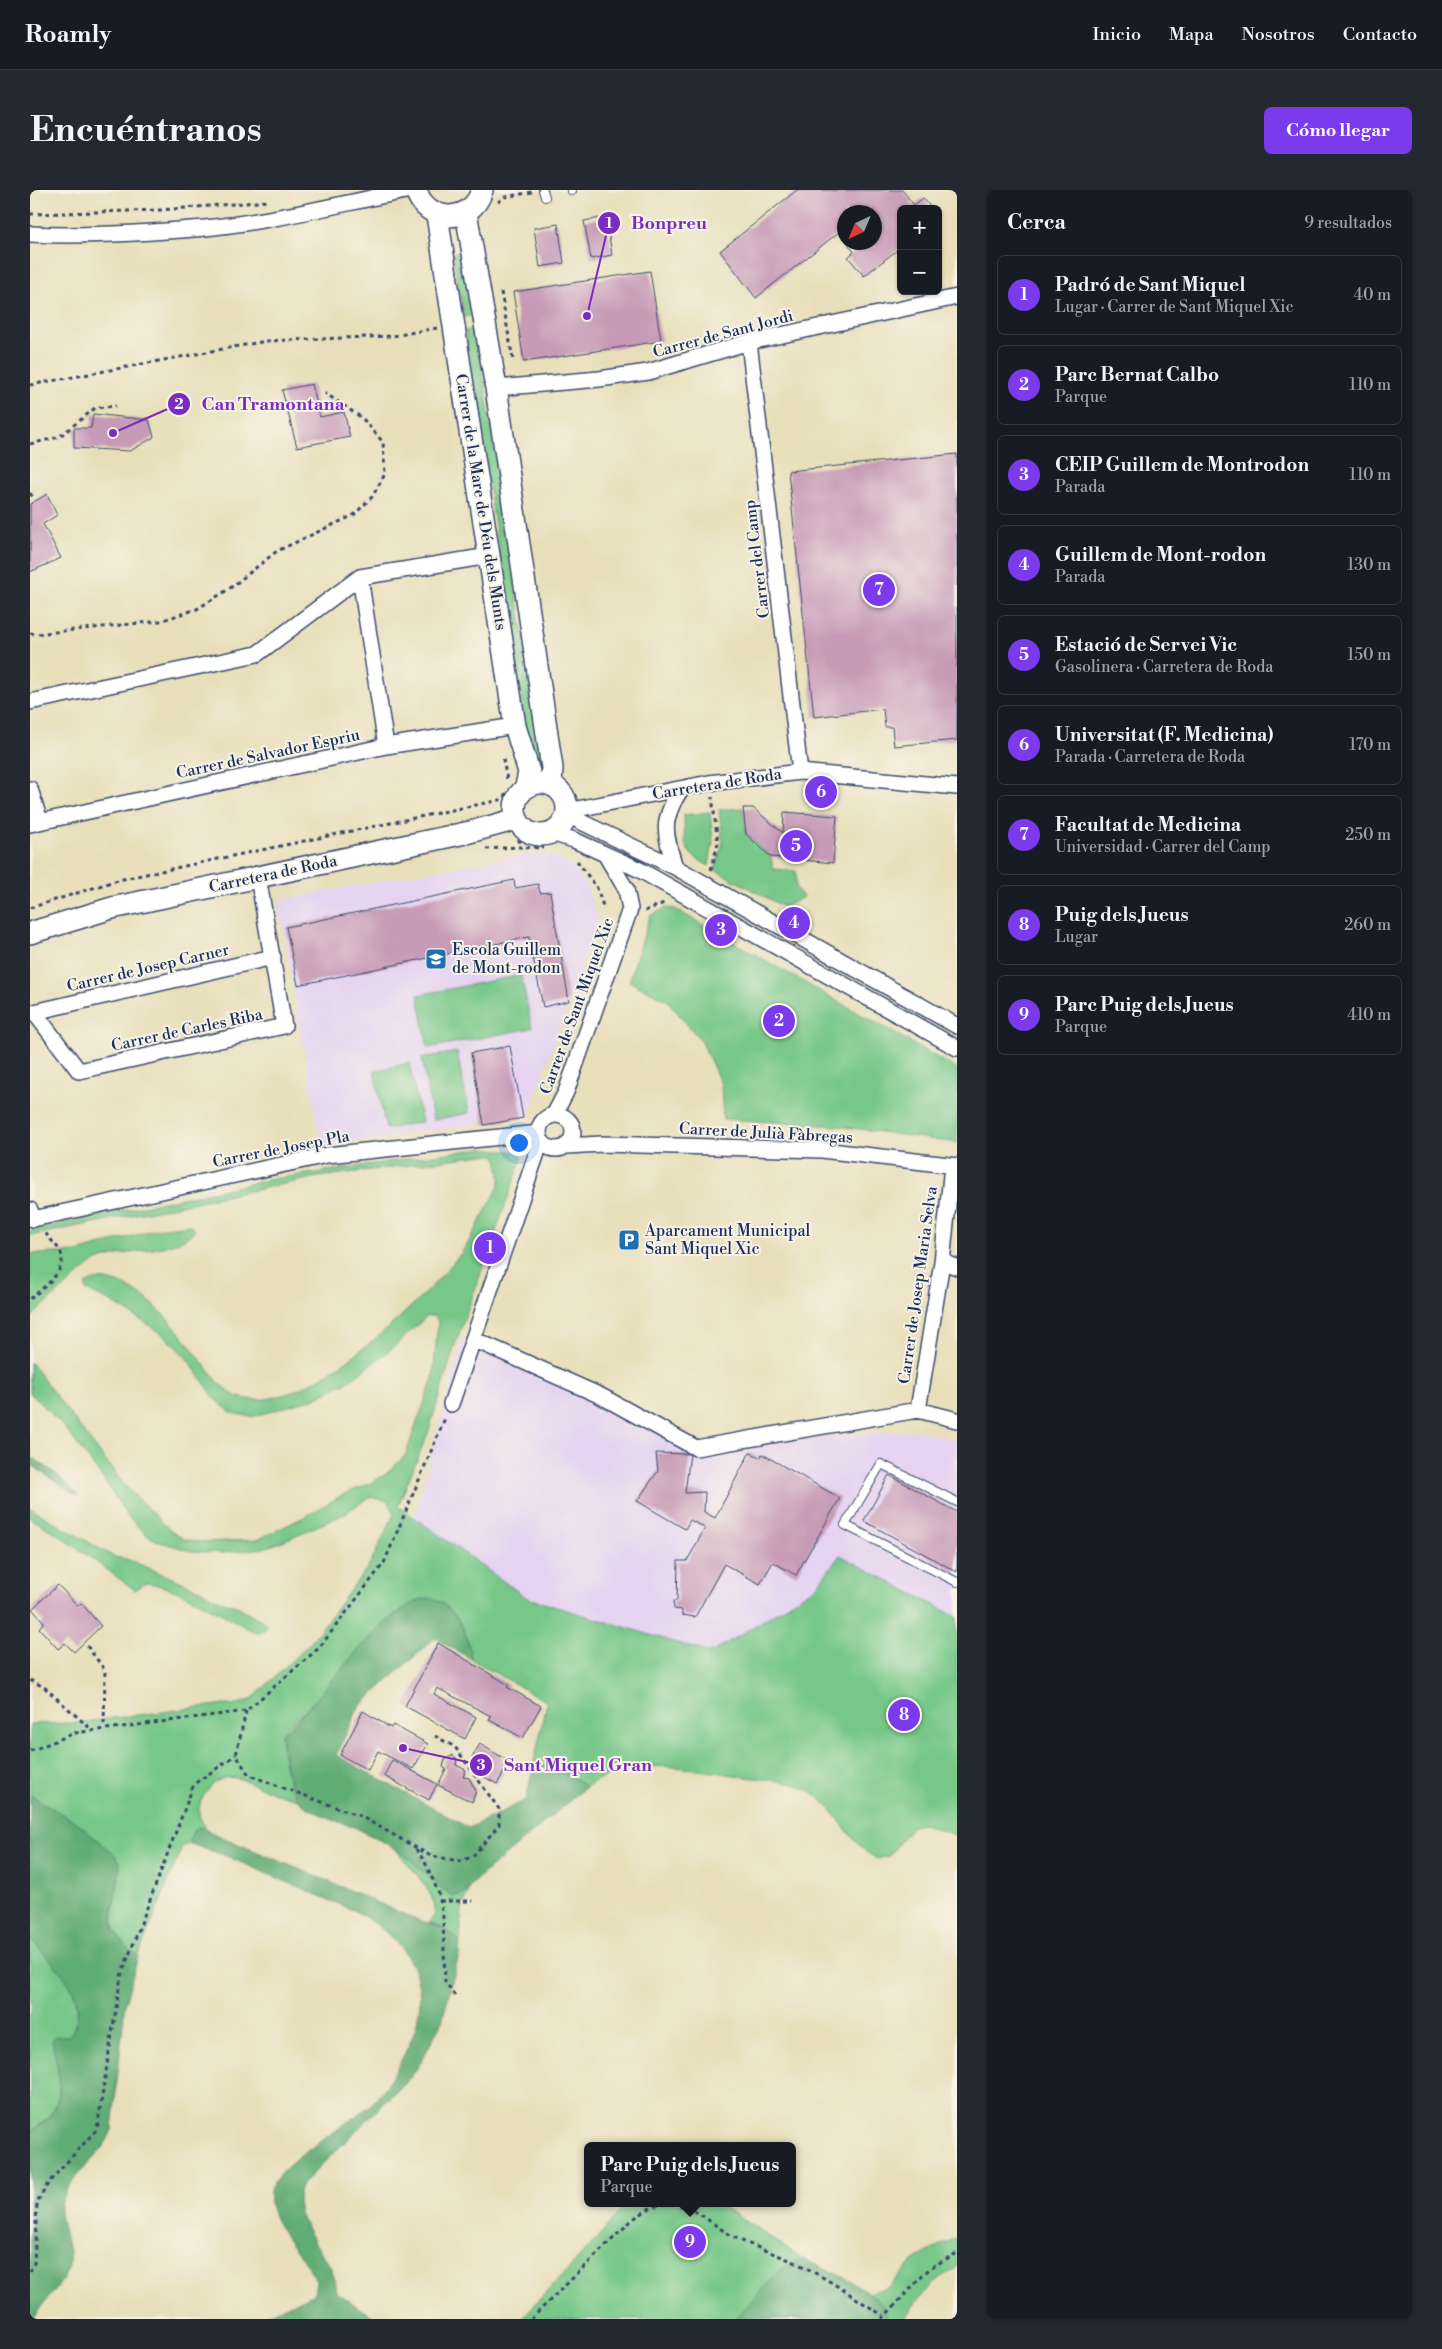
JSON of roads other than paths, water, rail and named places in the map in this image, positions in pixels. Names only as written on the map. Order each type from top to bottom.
[{"type":"street","points":[[30,234],[110,234],[206,228],[309,211],[411,190]]},
{"type":"street","points":[[416,190],[423,205],[438,215],[452,216],[466,212],[478,200],[488,197]]},
{"type":"street","name":"Carrer de la Mare de Déu dels Munts","points":[[466,212],[496,388],[552,768],[551,785]]},
{"type":"street","name":"Carrer de la Mare de Déu dels Munts","points":[[438,215],[515,726],[529,772],[517,790]]},
{"type":"street","name":"Carrer de Sant Jordi","points":[[496,388],[599,379],[648,372],[749,342],[957,297]]},
{"type":"street","name":"Carrer del Camp","points":[[749,342],[800,772]]},
{"type":"street","points":[[30,702],[257,654],[360,578],[488,556]]},
{"type":"street","points":[[360,578],[386,746]]},
{"type":"street","name":"Carrer de Salvador Espriu","points":[[35,823],[386,746],[515,726]]},
{"type":"street","name":"Carretera de Roda","points":[[567,813],[709,782],[800,772],[957,788]]},
{"type":"street","points":[[548,842],[562,825],[567,813],[562,793],[551,785],[537,783],[517,790],[515,812],[517,819],[528,832],[541,835],[548,842],[574,840],[605,854],[695,900],[957,1048]]},
{"type":"street","points":[[30,789],[35,823]]},
{"type":"street","points":[[675,867],[667,838],[666,816],[681,789]]},
{"type":"street","points":[[567,813],[675,867],[957,1026]]},
{"type":"street","name":"Carretera de Roda","points":[[30,933],[112,908],[470,832],[517,819]]},
{"type":"street","name":"Carrer de Sant Miquel Xic","points":[[554,1115],[566,1092],[630,909],[626,889],[605,854]]},
{"type":"street","name":"Carrer de Carles Riba","points":[[32,1013],[79,1071],[284,1026],[258,877]]},
{"type":"street","name":"Carrer de Josep Carner","points":[[32,1013],[273,957]]},
{"type":"street","points":[[451,1404],[530,1176],[543,1121],[554,1115],[566,1118],[602,1144]]},
{"type":"street","points":[[530,1176],[574,1136],[571,1123]]},
{"type":"street","points":[[540,1137],[548,1148],[562,1148]]},
{"type":"street","name":"Carrer de Josep Pla","points":[[34,1216],[327,1155],[540,1137]]},
{"type":"street","name":"Carrer de Julià Fàbregas","points":[[562,1148],[602,1144],[822,1150],[954,1166]]},
{"type":"street","name":"Carrer de Josep Maria Selva","points":[[918,1410],[942,1262],[954,1166]]},
{"type":"street","points":[[942,1262],[957,1267]]},
{"type":"street","points":[[473,1339],[601,1396],[696,1448],[918,1410],[957,1420]]},
{"type":"lane","points":[[957,1502],[881,1464],[845,1525],[957,1582]]},
{"type":"place","name":"Bonpreu","points":[[587,316]]},
{"type":"place","name":"Can Tramontana","points":[[113,433]]},
{"type":"place","name":"Facultat de Medicina","points":[[879,590]]},
{"type":"place","name":"Universitat (F. Medicina)","points":[[821,792]]},
{"type":"place","name":"Estació de Servei Vic","points":[[796,846]]},
{"type":"place","name":"Guillem de Mont-rodon","points":[[794,923]]},
{"type":"place","name":"CEIP Guillem de Montrodon","points":[[721,930]]},
{"type":"place","name":"Escola Guillem de Mont-rodon","points":[[436,959]]},
{"type":"place","name":"Parc Bernat Calbo","points":[[779,1021]]},
{"type":"place","name":"Aparcament Municipal Sant Miquel Xic","points":[[629,1240]]},
{"type":"place","name":"Padró de Sant Miquel","points":[[490,1248]]},
{"type":"place","name":"Puig dels Jueus","points":[[904,1715]]},
{"type":"place","name":"Sant Miquel Gran","points":[[403,1748]]},
{"type":"place","name":"Parc Puig dels Jueus","points":[[690,2242]]}]
